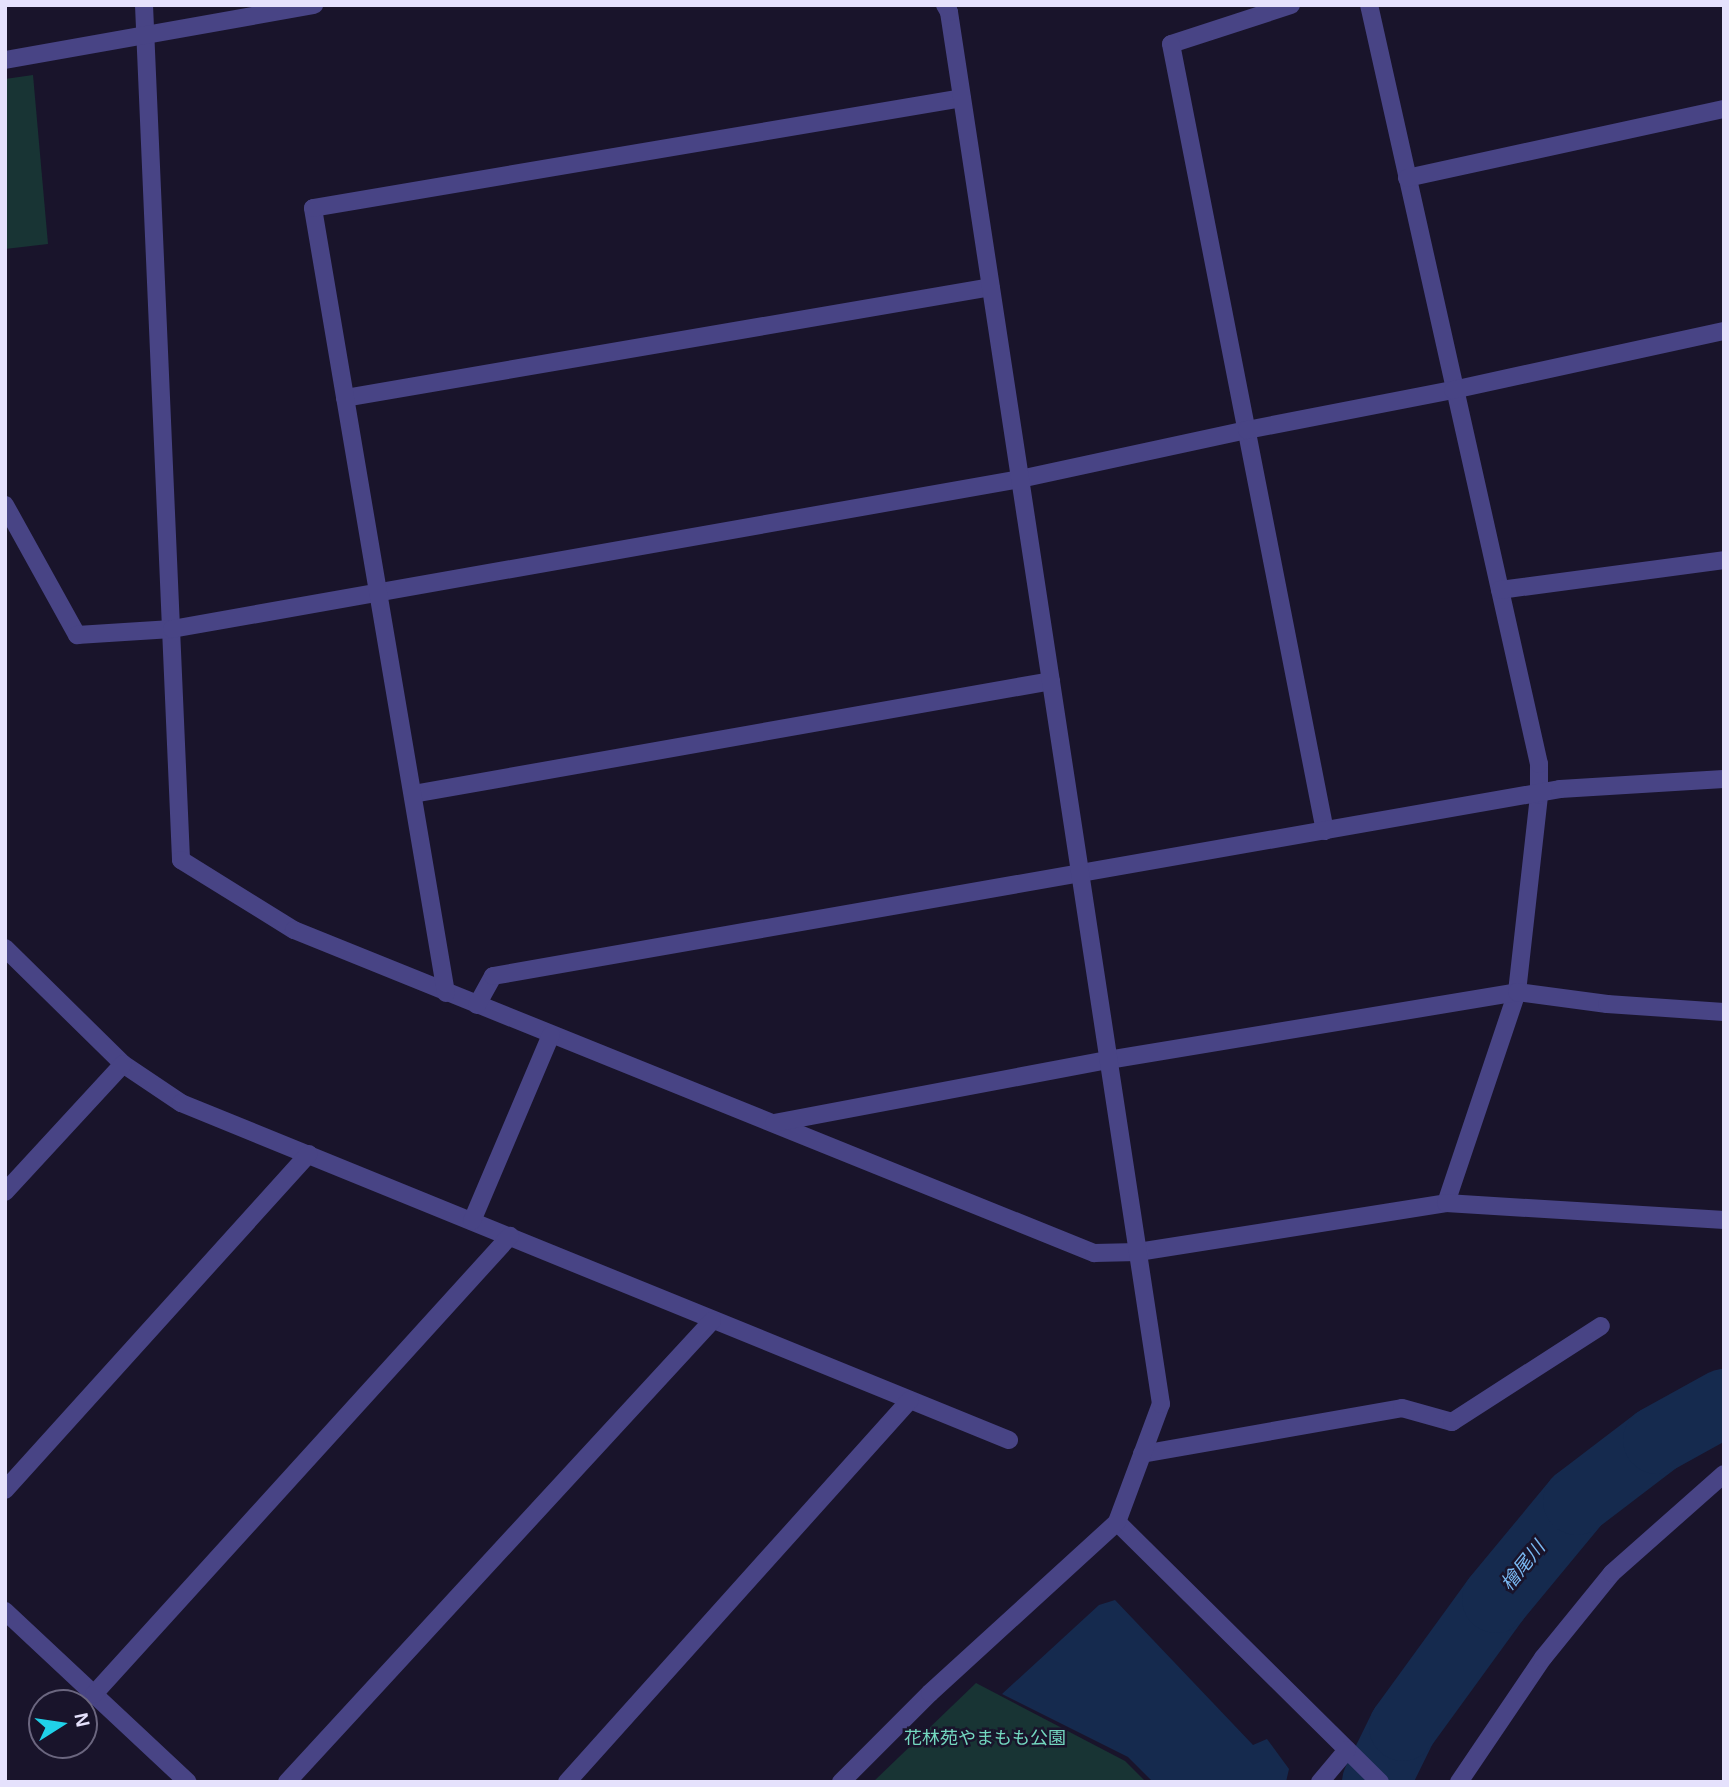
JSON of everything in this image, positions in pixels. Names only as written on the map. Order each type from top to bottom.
[{"type":"street","points":[[144,5],[181,860],[294,930],[1094,1253],[1138,1252],[1446,1203],[1724,1220]]},
{"type":"street","points":[[5,60],[314,5]]},
{"type":"street","points":[[841,1782],[930,1693],[1117,1522],[1160,1404],[962,98],[945,5]]},
{"type":"street","points":[[1290,5],[1171,44],[1325,831]]},
{"type":"street","points":[[1369,5],[1453,390],[1539,764],[1539,795],[1517,992],[1446,1203]]},
{"type":"street","points":[[446,993],[313,208],[962,98]]},
{"type":"street","points":[[1407,178],[1724,109]]},
{"type":"street","points":[[345,398],[991,287]]},
{"type":"street","points":[[5,505],[77,635],[172,628],[1020,479],[1247,429],[1453,390],[1724,331]]},
{"type":"street","points":[[1500,590],[1724,560]]},
{"type":"street","points":[[413,794],[1051,681]]},
{"type":"street","points":[[477,1005],[494,976],[1539,795],[1560,789],[1724,779]]},
{"type":"street","points":[[5,948],[123,1064],[181,1103],[1009,1440]]},
{"type":"street","points":[[773,1123],[1108,1060],[1517,992],[1607,1004],[1724,1012]]},
{"type":"street","points":[[472,1221],[551,1035]]},
{"type":"street","points":[[5,1192],[123,1064]]},
{"type":"street","points":[[5,1490],[309,1154]]},
{"type":"street","points":[[98,1690],[510,1236]]},
{"type":"street","points":[[287,1782],[712,1321]]},
{"type":"street","points":[[1142,1454],[1402,1408],[1452,1422],[1601,1326]]},
{"type":"street","points":[[567,1782],[910,1399]]},
{"type":"street","points":[[1459,1782],[1543,1658],[1612,1573],[1724,1474]]},
{"type":"street","points":[[1117,1522],[1380,1782]]},
{"type":"street","points":[[5,1611],[89,1689]]},
{"type":"street","points":[[98,1698],[188,1782]]},
{"type":"street","points":[[1320,1782],[1349,1753]]},
{"type":"green space","points":[[33,75],[48,244],[5,249],[5,79]]},
{"type":"green space","name":"花林苑やまもも公園","points":[[976,1683],[1125,1761],[1146,1782],[873,1782]]},
{"type":"water","points":[[1115,1600],[1253,1745],[1267,1739],[1289,1769],[1286,1782],[1153,1782],[1128,1757],[1002,1694],[1099,1605]]},
{"type":"waterway","name":"檜尾川","points":[[1376,1782],[1403,1727],[1496,1599],[1577,1501],[1657,1440],[1724,1403]]}]
